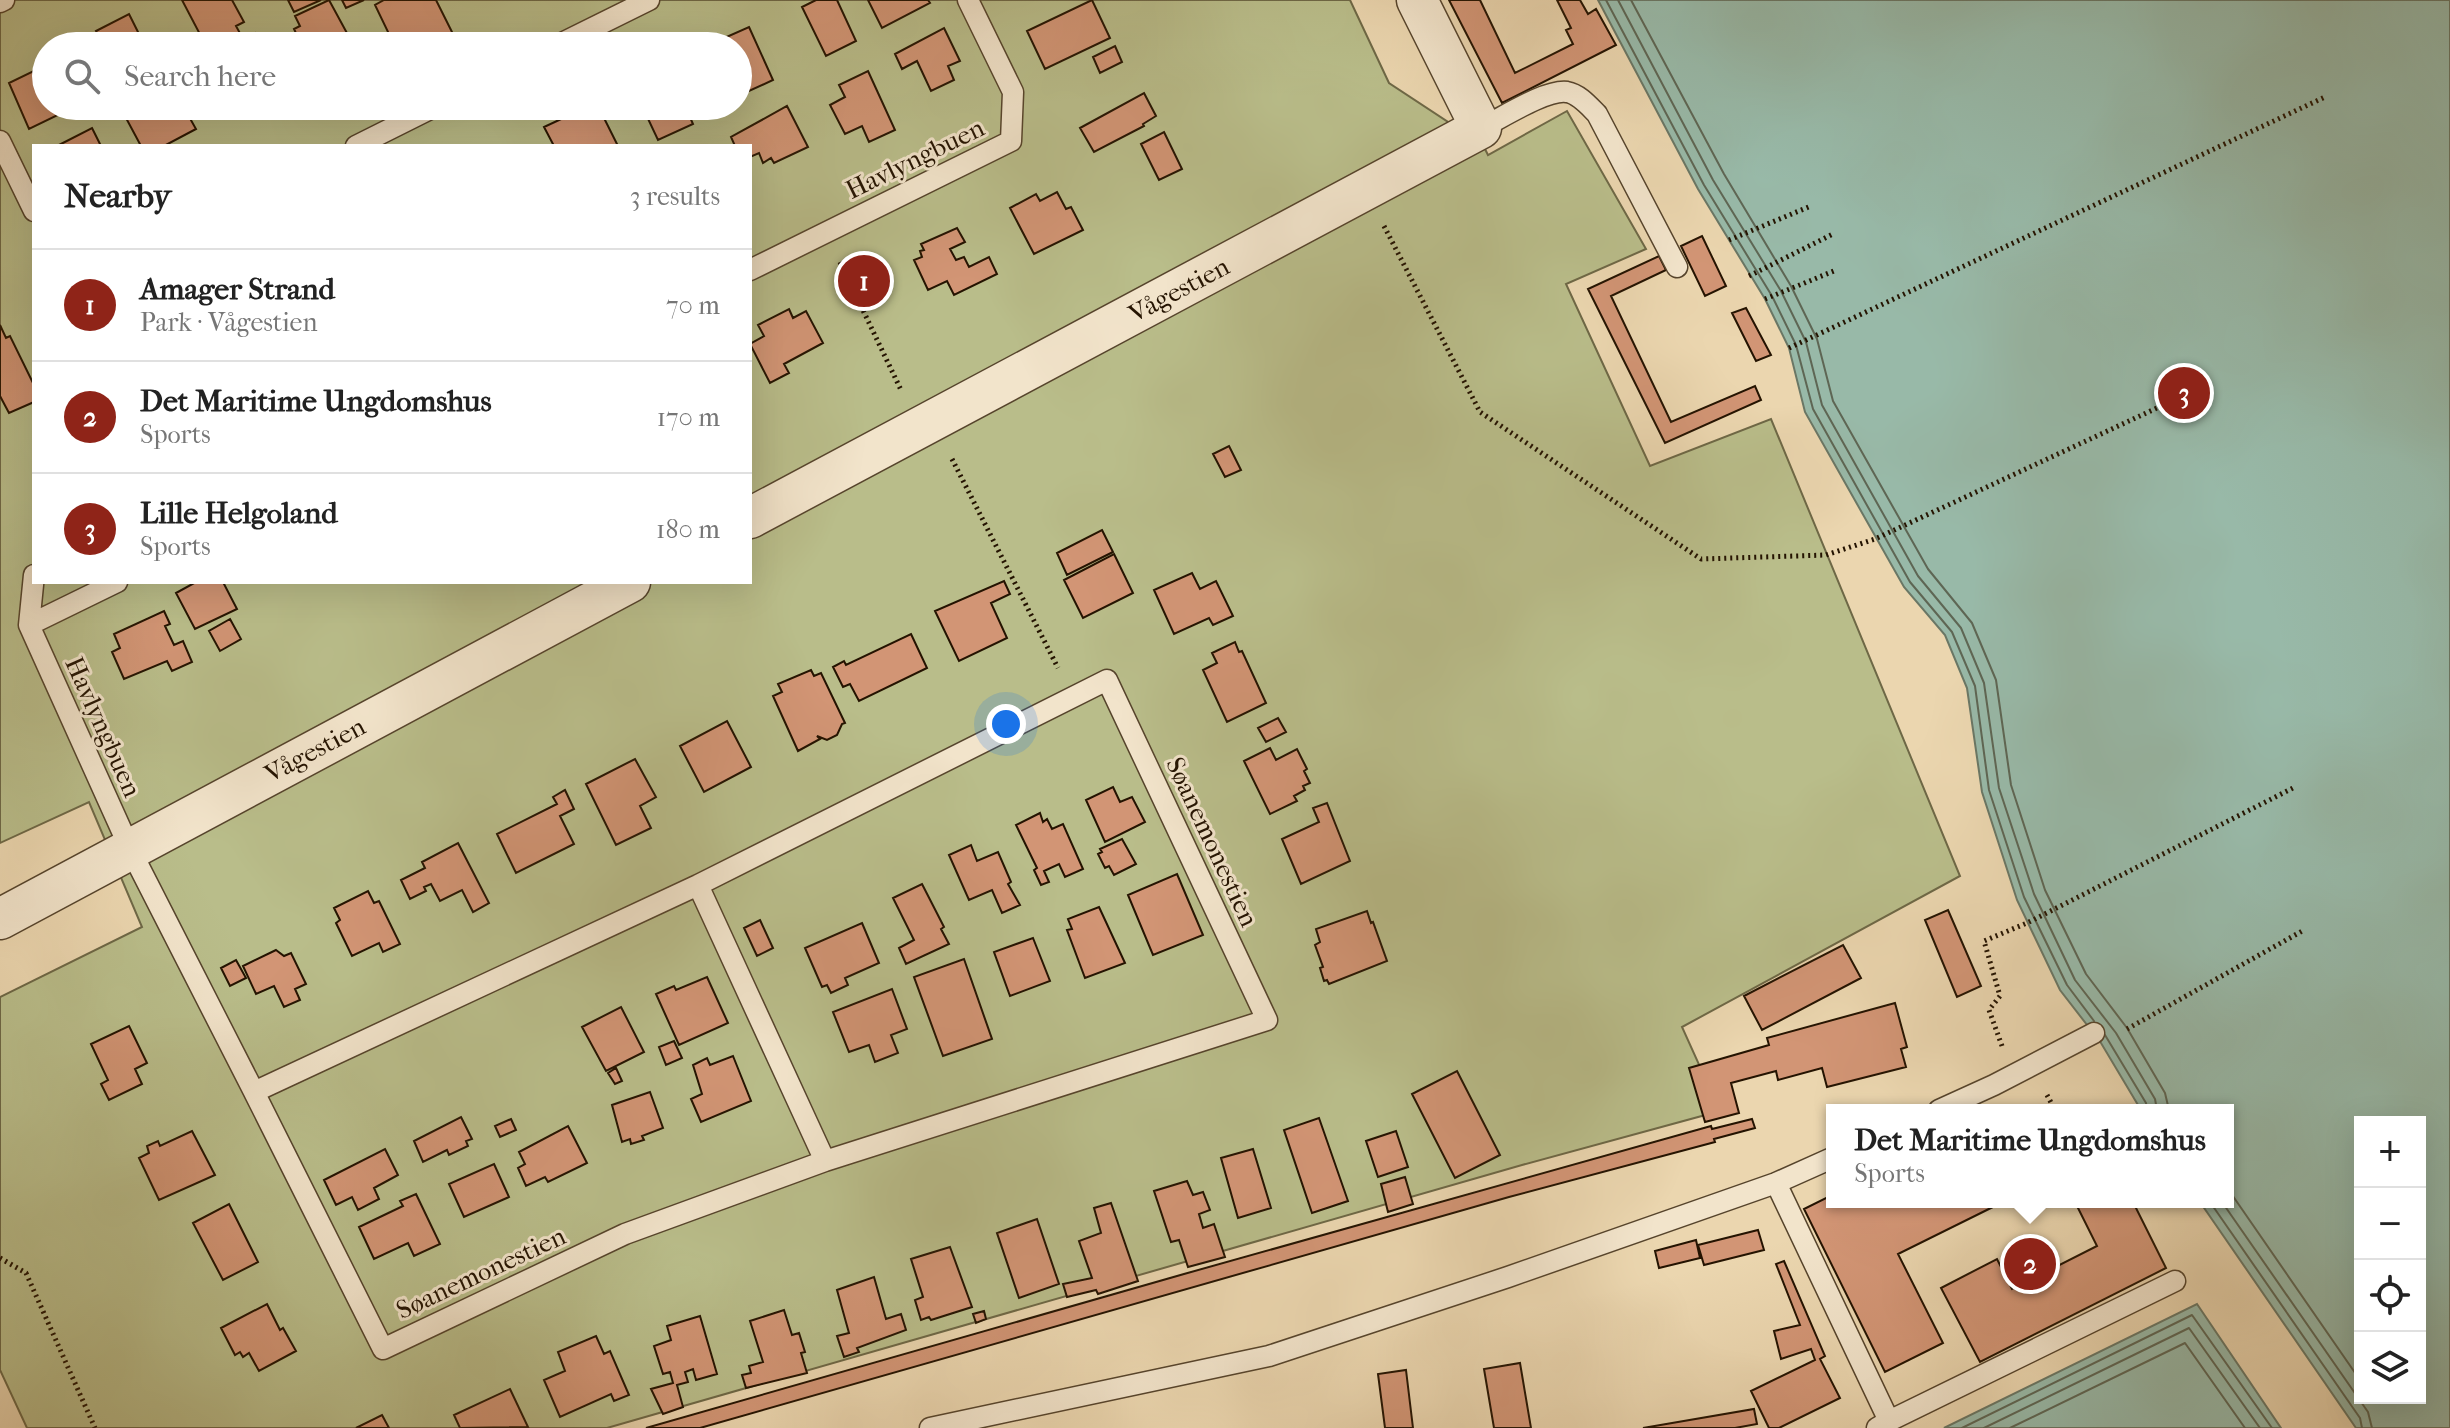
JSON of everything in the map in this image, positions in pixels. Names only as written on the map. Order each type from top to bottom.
[{"type":"street","points":[[1417,0],[1481,128]]},
{"type":"street","name":"Vågestien","points":[[752,517],[1481,128]]},
{"type":"street","name":"Vågestien","points":[[0,919],[626,584]]},
{"type":"lane","points":[[584,32],[649,0]]},
{"type":"lane","name":"Havlyngbuen","points":[[752,269],[1011,141],[1013,92],[968,0]]},
{"type":"lane","points":[[1481,128],[1553,92],[1570,92],[1583,100],[1597,114],[1677,267]]},
{"type":"lane","points":[[360,144],[408,120]]},
{"type":"lane","points":[[0,141],[32,207]]},
{"type":"lane","name":"Havlyngbuen","points":[[33,584],[29,625],[130,849]]},
{"type":"lane","points":[[29,625],[113,584]]},
{"type":"lane","name":"Søanemonestien","points":[[130,849],[383,1349],[625,1234],[825,1161],[1267,1020],[1107,680],[698,885],[254,1092]]},
{"type":"lane","points":[[698,885],[825,1161]]},
{"type":"lane","points":[[1952,1104],[2094,1033]]},
{"type":"lane","points":[[930,1428],[1269,1356],[1508,1277],[1776,1183],[1826,1161]]},
{"type":"lane","points":[[1776,1183],[1883,1425],[2175,1281]]},
{"type":"path","points":[[1789,348],[2325,97]]},
{"type":"path","points":[[1366,190],[1480,412],[1701,559],[1826,555],[1875,539],[2172,401]]},
{"type":"path","points":[[1729,240],[1811,206]]},
{"type":"path","points":[[826,232],[1073,697]]},
{"type":"path","points":[[1749,276],[1833,234]]},
{"type":"path","points":[[1765,299],[1834,271]]},
{"type":"path","points":[[2012,1076],[1989,1010],[2000,996],[1984,941],[2027,923],[2293,788]]},
{"type":"path","points":[[2115,1036],[2304,930]]},
{"type":"path","points":[[0,1258],[26,1273],[95,1428]]},
{"type":"green space","points":[[0,0],[1350,0],[1389,83],[1483,145],[1488,155],[1567,111],[1646,249],[1566,284],[1650,466],[1771,419],[1960,876],[1682,1027],[1720,1111],[607,1428],[27,1428],[0,1370],[0,997],[142,927],[89,802],[0,843]]},
{"type":"water","points":[[1598,0],[2450,0],[2450,1428],[2356,1428],[2204,1208],[2234,1208],[2234,1104],[2137,1104],[2101,1043],[2060,990],[2017,900],[1982,792],[1967,688],[1945,635],[1904,587],[1805,412],[1789,348],[1765,299],[1698,189]]},
{"type":"water","points":[[2197,1304],[2281,1428],[1944,1428]]},
{"type":"building","points":[[182,0],[232,0],[244,22],[236,26],[239,32],[199,32]]},
{"type":"building","points":[[288,0],[321,0],[294,12]]},
{"type":"building","points":[[329,0],[346,32],[295,32],[294,29],[300,26],[295,16]]},
{"type":"building","points":[[342,0],[364,0],[346,8]]},
{"type":"building","points":[[384,0],[436,0],[452,32],[388,32],[375,5]]},
{"type":"building","points":[[816,0],[837,0],[856,41],[826,56],[802,7]]},
{"type":"building","points":[[868,0],[928,0],[930,3],[882,28]]},
{"type":"building","points":[[1092,0],[1110,38],[1045,69],[1027,31]]},
{"type":"building","points":[[1449,0],[1480,0],[1515,73],[1573,44],[1566,30],[1571,28],[1557,0],[1580,0],[1588,14],[1596,9],[1616,45],[1502,103]]},
{"type":"building","points":[[129,14],[138,32],[97,32]]},
{"type":"building","points":[[944,28],[960,61],[948,66],[954,80],[931,91],[917,61],[902,69],[895,54]]},
{"type":"building","points":[[752,34],[773,80],[752,90]]},
{"type":"building","points":[[1115,46],[1122,62],[1100,73],[1093,57]]},
{"type":"building","points":[[868,71],[895,130],[869,142],[862,126],[845,134],[830,105],[845,97],[839,85]]},
{"type":"building","points":[[32,72],[32,120],[48,120],[29,129],[9,83]]},
{"type":"building","points":[[1144,93],[1156,116],[1144,126],[1094,152],[1080,128]]},
{"type":"building","points":[[787,106],[808,147],[774,163],[771,158],[763,163],[759,153],[752,156],[752,144],[734,144],[731,137]]},
{"type":"building","points":[[127,120],[191,120],[196,129],[168,144],[140,144]]},
{"type":"building","points":[[559,120],[605,120],[617,144],[553,144],[544,127]]},
{"type":"building","points":[[649,120],[691,120],[693,124],[658,140]]},
{"type":"building","points":[[92,128],[100,144],[61,144]]},
{"type":"building","points":[[1164,132],[1182,169],[1159,180],[1141,144]]},
{"type":"building","points":[[1057,192],[1066,209],[1071,207],[1083,230],[1034,254],[1010,208],[1036,194],[1040,201]]},
{"type":"building","points":[[957,228],[965,242],[950,249],[956,260],[964,257],[969,267],[989,257],[997,274],[954,295],[947,281],[928,290],[914,260],[922,257],[920,251],[924,250],[921,244]]},
{"type":"building","points":[[1702,236],[1726,286],[1705,296],[1681,246]]},
{"type":"building","points":[[1659,256],[1666,270],[1611,296],[1671,422],[1755,386],[1761,400],[1665,443],[1588,289]]},
{"type":"building","points":[[1746,308],[1771,355],[1756,361],[1732,313]]},
{"type":"building","points":[[789,309],[793,318],[806,311],[823,343],[784,364],[789,373],[770,383],[752,348],[752,343],[764,336],[758,325]]},
{"type":"building","points":[[0,325],[6,338],[10,336],[32,381],[32,403],[9,413],[0,396]]},
{"type":"building","points":[[2190,373],[2204,402],[2179,415],[2165,386]]},
{"type":"building","points":[[1229,446],[1241,470],[1225,477],[1213,454]]},
{"type":"building","points":[[1102,530],[1113,552],[1067,575],[1057,553]]},
{"type":"building","points":[[1114,554],[1133,593],[1083,618],[1064,580]]},
{"type":"building","points":[[1192,573],[1200,589],[1216,581],[1233,616],[1213,625],[1209,618],[1174,634],[1154,590]]},
{"type":"building","points":[[1004,581],[1010,594],[991,603],[1007,638],[959,661],[935,611]]},
{"type":"building","points":[[192,584],[224,584],[237,609],[195,629],[176,593]]},
{"type":"building","points":[[164,611],[170,624],[165,626],[174,645],[183,641],[192,662],[172,671],[167,661],[124,679],[112,652],[120,648],[114,634]]},
{"type":"building","points":[[230,619],[241,639],[220,651],[209,631]]},
{"type":"building","points":[[911,634],[927,668],[859,701],[850,684],[843,687],[833,667],[844,661],[846,665]]},
{"type":"building","points":[[1235,642],[1266,703],[1227,722],[1203,670],[1217,663],[1212,653]]},
{"type":"building","points":[[811,670],[814,676],[821,673],[845,723],[837,735],[827,740],[817,736],[820,739],[798,751],[773,696],[782,692],[778,684]]},
{"type":"building","points":[[1278,718],[1286,732],[1266,742],[1258,728]]},
{"type":"building","points":[[727,721],[751,767],[704,792],[680,746]]},
{"type":"building","points":[[1270,748],[1276,760],[1297,749],[1310,783],[1294,796],[1297,801],[1270,814],[1244,761]]},
{"type":"building","points":[[635,759],[656,797],[640,806],[651,828],[616,845],[586,784]]},
{"type":"building","points":[[1113,787],[1120,802],[1132,797],[1145,822],[1105,842],[1086,800]]},
{"type":"building","points":[[565,790],[574,809],[560,816],[574,844],[516,873],[497,834],[557,804],[553,797]]},
{"type":"building","points":[[1327,803],[1350,861],[1301,884],[1282,839],[1319,822],[1313,808]]},
{"type":"building","points":[[1040,813],[1043,822],[1047,819],[1052,829],[1063,824],[1083,869],[1065,877],[1059,864],[1044,871],[1049,882],[1041,885],[1034,870],[1037,868],[1016,825]]},
{"type":"building","points":[[1122,839],[1136,864],[1114,875],[1109,866],[1105,868],[1098,854],[1102,852],[1100,849]]},
{"type":"building","points":[[458,843],[489,903],[473,912],[462,890],[440,901],[431,884],[424,887],[426,891],[410,899],[401,880],[425,868],[422,862]]},
{"type":"building","points":[[971,845],[977,861],[998,852],[1011,882],[1008,884],[1020,905],[1002,913],[992,890],[969,900],[949,855]]},
{"type":"building","points":[[1177,874],[1203,935],[1153,955],[1128,895]]},
{"type":"building","points":[[922,884],[944,927],[941,929],[949,944],[906,964],[899,948],[914,940],[893,898]]},
{"type":"building","points":[[368,891],[374,903],[379,901],[400,944],[383,952],[379,943],[352,956],[336,923],[340,920],[334,908]]},
{"type":"building","points":[[1099,907],[1125,963],[1085,978],[1067,930],[1072,929],[1068,919]]},
{"type":"building","points":[[1948,910],[1981,986],[1957,997],[1925,920]]},
{"type":"building","points":[[1367,911],[1387,961],[1329,984],[1327,980],[1324,981],[1320,968],[1323,967],[1315,945],[1320,942],[1316,929]]},
{"type":"building","points":[[760,920],[773,948],[757,956],[744,928]]},
{"type":"building","points":[[862,923],[879,963],[845,978],[848,985],[831,993],[827,985],[822,987],[805,948]]},
{"type":"building","points":[[1033,938],[1050,981],[1010,996],[994,952]]},
{"type":"building","points":[[1843,945],[1861,978],[1762,1030],[1744,996]]},
{"type":"building","points":[[276,950],[284,956],[291,953],[306,984],[295,989],[300,1000],[284,1007],[274,986],[256,994],[243,966]]},
{"type":"building","points":[[964,959],[992,1039],[943,1056],[914,977]]},
{"type":"building","points":[[236,960],[246,978],[230,986],[221,968]]},
{"type":"building","points":[[707,977],[728,1023],[679,1045],[656,994],[674,986],[676,990]]},
{"type":"building","points":[[892,989],[907,1029],[891,1035],[898,1053],[875,1062],[869,1045],[849,1052],[833,1012]]},
{"type":"building","points":[[1895,1003],[1907,1047],[1901,1049],[1906,1067],[1827,1087],[1822,1068],[1778,1080],[1776,1071],[1731,1083],[1739,1113],[1705,1122],[1689,1068],[1769,1045],[1767,1038]]},
{"type":"building","points":[[621,1007],[644,1052],[606,1071],[582,1027]]},
{"type":"building","points":[[129,1026],[147,1063],[135,1069],[142,1084],[109,1100],[101,1084],[108,1080],[91,1044]]},
{"type":"building","points":[[674,1041],[682,1058],[666,1065],[659,1047]]},
{"type":"building","points":[[733,1056],[751,1101],[701,1122],[691,1099],[702,1094],[693,1065],[707,1058],[710,1065]]},
{"type":"building","points":[[616,1068],[622,1081],[615,1084],[608,1073]]},
{"type":"building","points":[[1457,1071],[1500,1155],[1455,1178],[1412,1094]]},
{"type":"building","points":[[650,1092],[663,1128],[642,1136],[644,1140],[631,1144],[630,1139],[622,1142],[612,1105]]},
{"type":"building","points":[[461,1117],[472,1139],[466,1141],[468,1146],[449,1155],[447,1150],[423,1162],[414,1141]]},
{"type":"building","points":[[1319,1118],[1348,1201],[1312,1213],[1284,1130]]},
{"type":"building","points":[[511,1119],[516,1130],[500,1137],[495,1126]]},
{"type":"building","points":[[1752,1119],[1755,1128],[1714,1139],[1715,1142],[1509,1197],[700,1428],[646,1428],[1711,1126],[1712,1129]]},
{"type":"building","points":[[568,1126],[587,1163],[548,1182],[545,1177],[526,1186],[518,1168],[525,1164],[519,1152]]},
{"type":"building","points":[[192,1131],[215,1175],[159,1200],[139,1158],[149,1153],[147,1146],[158,1141],[160,1146]]},
{"type":"building","points":[[1396,1131],[1408,1167],[1378,1177],[1366,1141]]},
{"type":"building","points":[[385,1149],[398,1175],[374,1188],[379,1199],[358,1210],[352,1197],[336,1205],[324,1180]]},
{"type":"building","points":[[1253,1149],[1271,1208],[1238,1218],[1221,1158]]},
{"type":"building","points":[[494,1164],[509,1197],[464,1217],[449,1184]]},
{"type":"building","points":[[1405,1177],[1413,1204],[1388,1212],[1381,1184]]},
{"type":"building","points":[[1187,1181],[1193,1195],[1203,1192],[1210,1210],[1199,1214],[1203,1228],[1214,1224],[1225,1257],[1188,1267],[1179,1240],[1171,1242],[1154,1191]]},
{"type":"building","points":[[416,1194],[440,1244],[414,1256],[408,1243],[374,1259],[359,1227],[403,1206],[400,1201]]},
{"type":"building","points":[[1826,1198],[1826,1208],[1991,1208],[1898,1254],[1943,1343],[1885,1372],[1804,1209]]},
{"type":"building","points":[[1111,1203],[1138,1281],[1098,1294],[1096,1290],[1067,1297],[1063,1284],[1092,1278],[1079,1241],[1101,1233],[1094,1208]]},
{"type":"building","points":[[229,1204],[258,1262],[223,1280],[193,1223]]},
{"type":"building","points":[[2078,1208],[2136,1208],[2166,1268],[1980,1362],[1941,1288],[1997,1259],[2012,1289],[2097,1246]]},
{"type":"building","points":[[1037,1219],[1059,1284],[1019,1298],[997,1233]]},
{"type":"building","points":[[1758,1230],[1764,1250],[1704,1265],[1698,1245]]},
{"type":"building","points":[[1696,1240],[1700,1258],[1659,1268],[1655,1251]]},
{"type":"building","points":[[950,1247],[972,1307],[931,1320],[929,1317],[921,1320],[915,1300],[923,1297],[911,1259]]},
{"type":"building","points":[[1784,1261],[1825,1356],[1820,1359],[1840,1398],[1779,1428],[1769,1428],[1751,1391],[1815,1360],[1811,1349],[1781,1359],[1774,1331],[1800,1325],[1776,1264]]},
{"type":"building","points":[[874,1277],[886,1319],[901,1314],[906,1330],[857,1348],[859,1352],[844,1357],[837,1336],[849,1333],[837,1290]]},
{"type":"building","points":[[267,1304],[280,1330],[283,1328],[296,1351],[259,1371],[249,1353],[243,1357],[240,1352],[235,1355],[221,1328]]},
{"type":"building","points":[[784,1310],[792,1335],[799,1333],[807,1373],[746,1388],[742,1375],[751,1373],[749,1366],[763,1362],[750,1321]]},
{"type":"building","points":[[984,1311],[986,1319],[976,1323],[973,1314]]},
{"type":"building","points":[[700,1316],[717,1374],[696,1380],[693,1369],[685,1372],[688,1382],[677,1385],[683,1407],[663,1414],[651,1389],[673,1383],[670,1372],[663,1374],[654,1346],[671,1340],[667,1326]]},
{"type":"building","points":[[596,1336],[604,1354],[610,1351],[629,1395],[614,1401],[611,1394],[560,1417],[544,1380],[565,1371],[558,1352]]},
{"type":"building","points":[[1520,1363],[1531,1428],[1494,1428],[1484,1369]]},
{"type":"building","points":[[1406,1370],[1413,1428],[1385,1428],[1378,1374]]},
{"type":"building","points":[[510,1389],[528,1427],[460,1428],[454,1415]]},
{"type":"building","points":[[1754,1409],[1757,1424],[1735,1428],[1643,1428]]},
{"type":"building","points":[[382,1415],[389,1428],[356,1428]]},
{"type":"place","name":"Amager Strand","points":[[864,281]]},
{"type":"place","name":"Lille Helgoland","points":[[2184,393]]},
{"type":"place","name":"Det Maritime Ungdomshus","points":[[2030,1264]]}]
